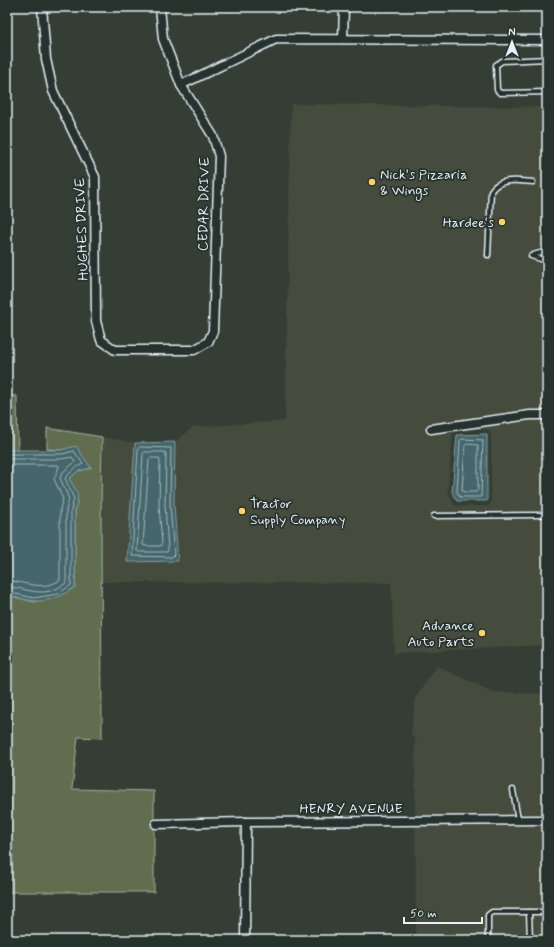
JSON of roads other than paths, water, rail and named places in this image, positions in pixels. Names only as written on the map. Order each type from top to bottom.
[{"type":"street","name":"HUGHES DRIVE","points":[[42,7],[46,59],[53,91],[95,177],[96,321],[101,340],[115,350],[194,350],[208,342]]},
{"type":"street","name":"CEDAR DRIVE","points":[[160,7],[163,39],[181,85],[213,136],[219,156],[213,331],[208,342]]},
{"type":"street","points":[[343,39],[344,7]]},
{"type":"street","points":[[181,85],[276,39],[547,40]]},
{"type":"street","points":[[431,429],[499,419],[547,415]]},
{"type":"street","name":"HENRY AVENUE","points":[[156,824],[547,820]]},
{"type":"street","points":[[245,940],[246,822]]},
{"type":"lane","points":[[547,59],[502,60],[496,65],[497,90],[500,93],[547,92]]},
{"type":"lane","points":[[488,255],[491,191],[494,186],[508,181],[533,182]]},
{"type":"lane","points":[[547,251],[531,256],[547,261]]},
{"type":"lane","points":[[434,516],[542,515]]},
{"type":"lane","points":[[514,790],[518,820]]},
{"type":"lane","points":[[488,940],[488,915],[492,912],[547,912]]},
{"type":"lane","points":[[529,912],[530,940]]},
{"type":"water","points":[[487,434],[487,501],[457,501],[452,492],[457,435]]},
{"type":"water","points":[[175,442],[174,505],[178,561],[127,562],[135,443]]},
{"type":"water","points":[[76,446],[91,468],[78,471],[69,479],[77,494],[75,510],[75,587],[50,600],[42,601],[26,600],[7,595],[7,450],[61,450]]},
{"type":"place","name":"Nick's Pizzaria & Wings","points":[[372,182]]},
{"type":"place","name":"Hardee's","points":[[502,222]]},
{"type":"place","name":"Tractor Supply Company","points":[[242,511]]},
{"type":"place","name":"Advance Auto Parts","points":[[482,633]]}]
